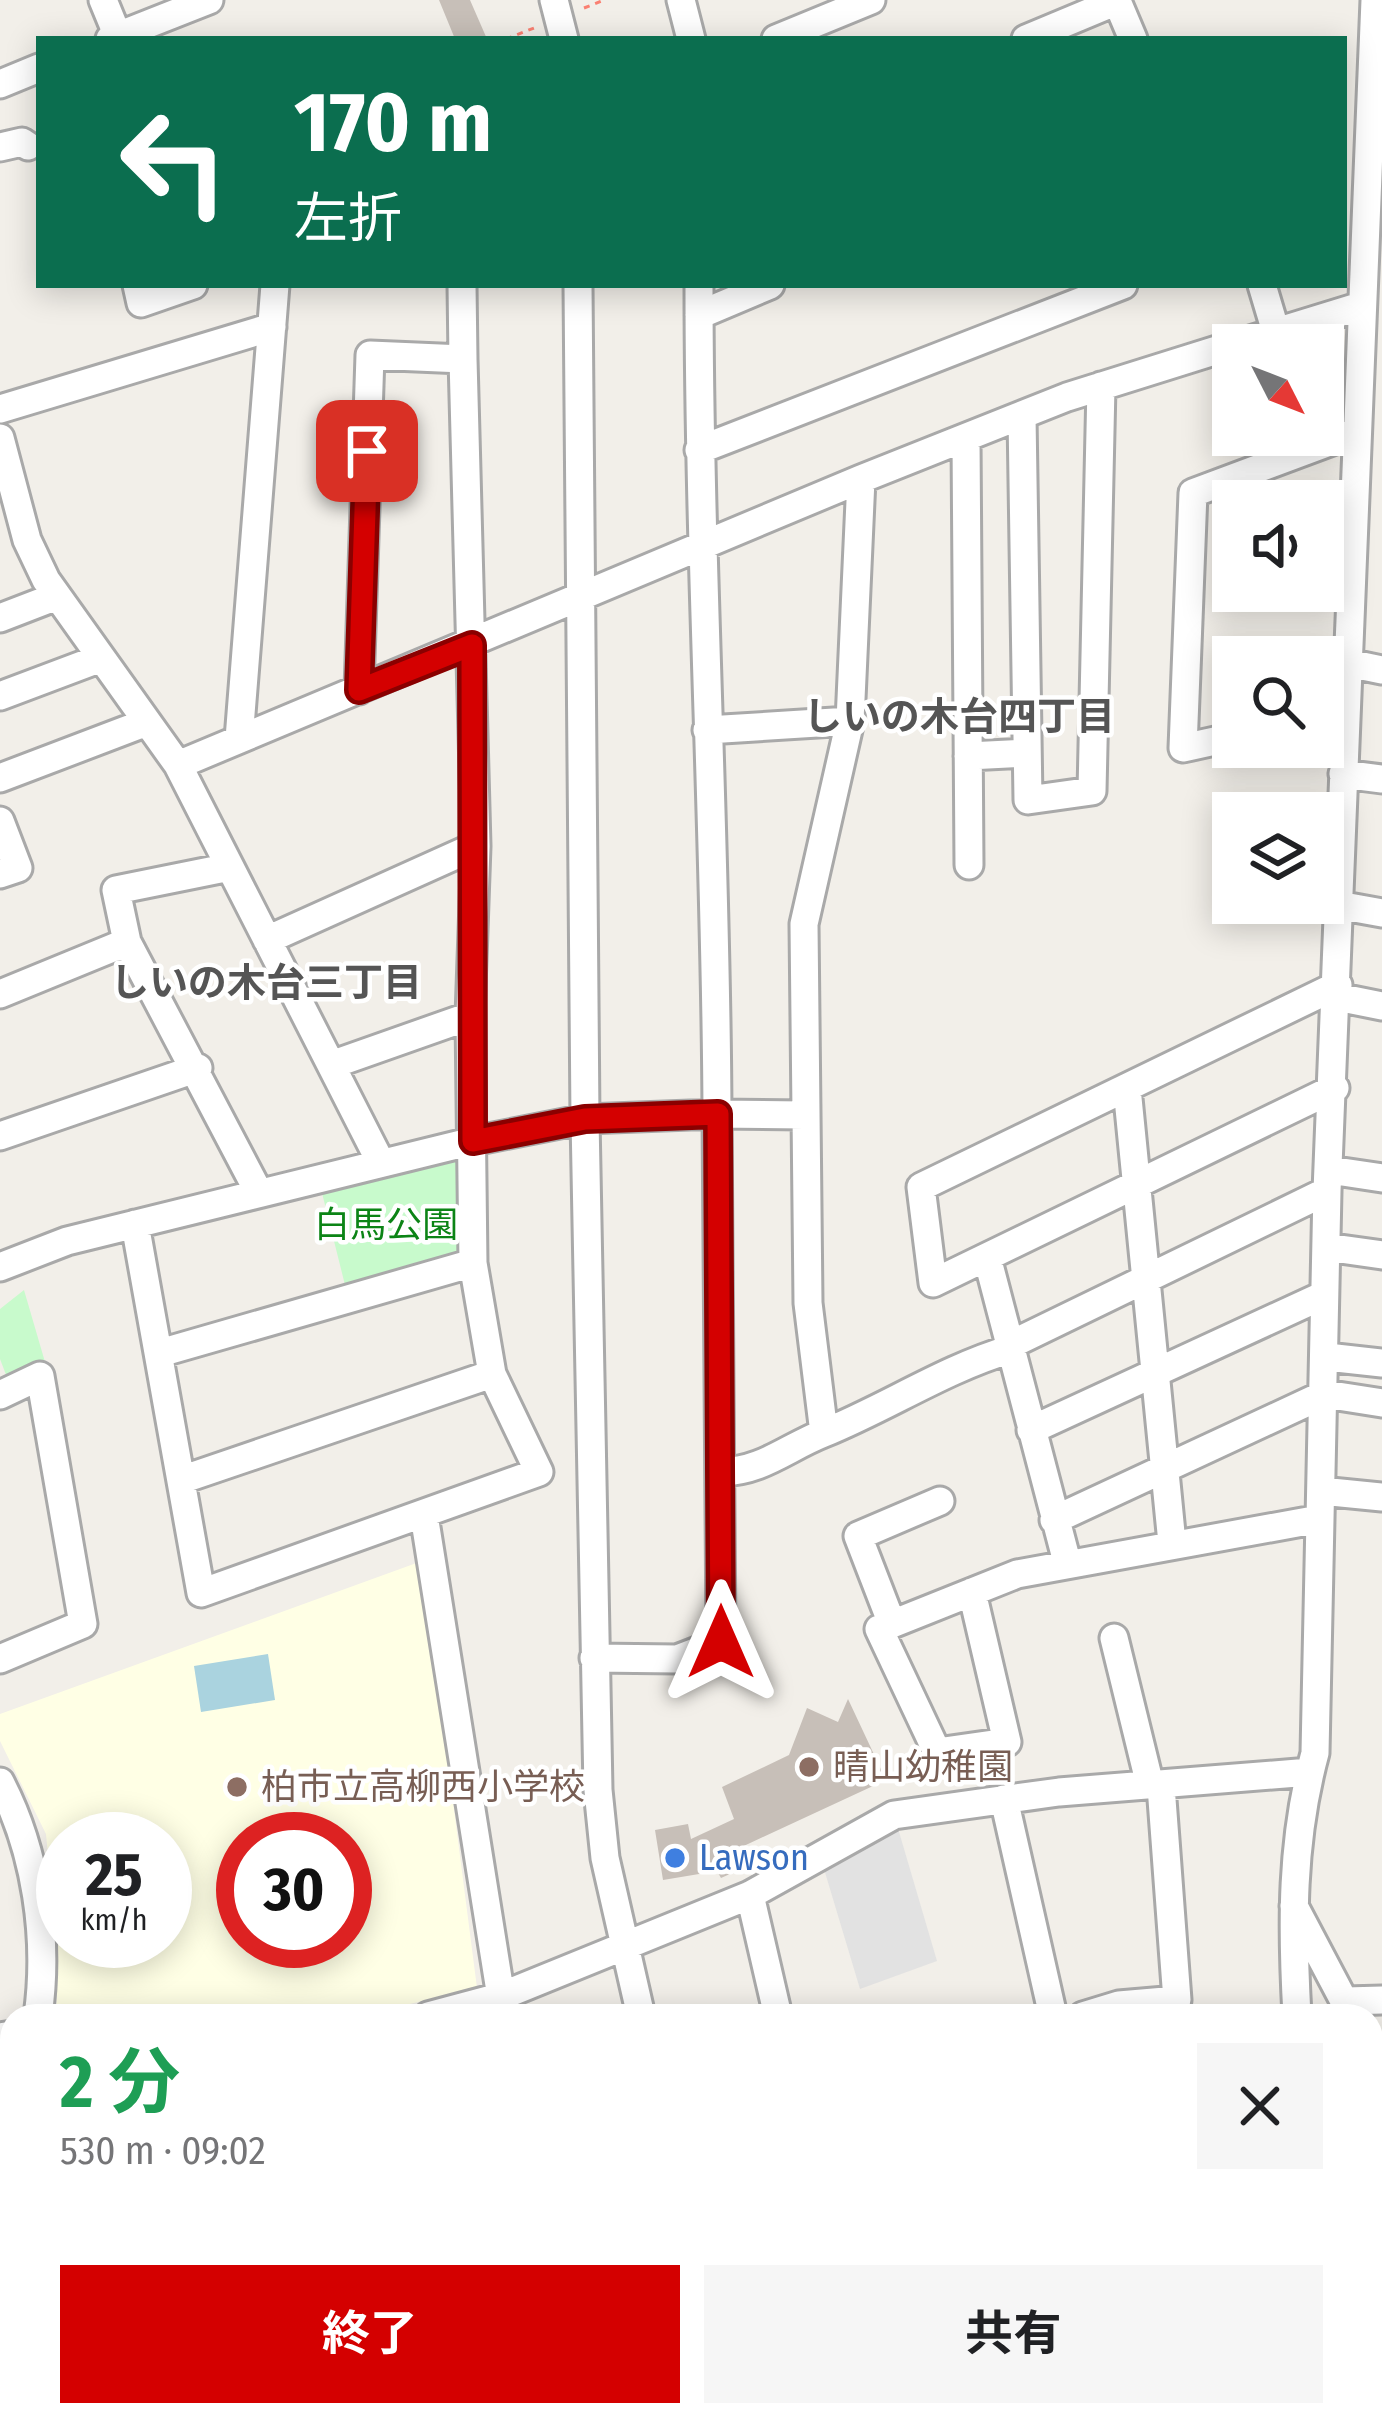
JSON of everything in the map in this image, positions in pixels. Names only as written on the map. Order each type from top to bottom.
[{"type":"street","points":[[103,0],[115,36]]},
{"type":"street","points":[[121,36],[209,0]]},
{"type":"street","points":[[681,0],[690,36]]},
{"type":"street","points":[[783,36],[871,0]]},
{"type":"street","points":[[1033,36],[1119,0],[1132,36]]},
{"type":"street","points":[[1344,678],[1356,432],[1371,366],[1361,306],[1372,272],[1375,0]]},
{"type":"street","points":[[1347,39],[1373,31]]},
{"type":"street","points":[[0,84],[36,69]]},
{"type":"street","points":[[137,288],[141,303],[184,288]]},
{"type":"street","points":[[239,740],[275,288]]},
{"type":"street","points":[[135,1224],[201,1593],[539,1472],[492,1374],[473,1263],[470,1016],[476,846],[462,288]]},
{"type":"street","points":[[578,288],[585,1119],[598,1790],[623,1945],[638,2004]]},
{"type":"street","points":[[594,1658],[677,1659],[721,1642],[717,912],[700,548],[699,288]]},
{"type":"street","points":[[699,315],[763,288]]},
{"type":"street","points":[[699,450],[1115,288]]},
{"type":"street","points":[[1263,288],[1274,324]]},
{"type":"street","points":[[1302,324],[1361,306]]},
{"type":"street","points":[[0,409],[272,327]]},
{"type":"street","points":[[178,764],[582,600],[861,479],[1102,386],[1212,352]]},
{"type":"street","points":[[359,690],[370,355],[463,359]]},
{"type":"street","points":[[1022,416],[1028,800],[1092,791],[1102,386]]},
{"type":"street","points":[[1212,742],[1183,748],[1193,493],[1356,432]]},
{"type":"street","points":[[0,438],[14,539],[178,764],[381,1163]]},
{"type":"street","points":[[966,439],[969,865]]},
{"type":"street","points":[[824,1433],[808,1303],[804,924],[850,721],[861,479]]},
{"type":"street","points":[[1352,564],[1382,570]]},
{"type":"street","points":[[0,618],[56,596]]},
{"type":"street","points":[[0,696],[101,658]]},
{"type":"street","points":[[1348,663],[1382,670]]},
{"type":"street","points":[[707,730],[850,721]]},
{"type":"street","points":[[0,778],[147,722]]},
{"type":"street","points":[[968,756],[1027,753]]},
{"type":"street","points":[[1341,768],[1341,792]]},
{"type":"street","points":[[1342,774],[1382,779]]},
{"type":"street","points":[[0,821],[18,868],[0,874]]},
{"type":"street","points":[[267,940],[476,846]]},
{"type":"street","points":[[230,868],[116,890],[127,943],[198,1068],[260,1193]]},
{"type":"street","points":[[1344,906],[1382,913]]},
{"type":"street","points":[[1296,2004],[1292,1903],[1315,1753],[1327,1357],[1324,1295],[1338,924]]},
{"type":"street","points":[[0,994],[127,943]]},
{"type":"street","points":[[1335,1088],[934,1282],[921,1186],[1338,991],[1382,1006]]},
{"type":"street","points":[[331,1065],[470,1016]]},
{"type":"street","points":[[0,1136],[198,1068]]},
{"type":"street","points":[[1127,1088],[1172,1543]]},
{"type":"street","points":[[0,1268],[67,1241],[473,1141],[585,1119],[804,1115]]},
{"type":"street","points":[[721,1472],[752,1471],[824,1433],[851,1426],[954,1366],[1011,1347],[1328,1181],[1382,1178]]},
{"type":"street","points":[[1326,1247],[1382,1255]]},
{"type":"street","points":[[987,1256],[1067,1562]]},
{"type":"street","points":[[160,1353],[473,1263]]},
{"type":"street","points":[[1031,1430],[1324,1295]]},
{"type":"street","points":[[1327,1357],[1382,1363]]},
{"type":"street","points":[[181,1480],[492,1374]]},
{"type":"street","points":[[0,1395],[40,1376],[82,1624],[0,1659]]},
{"type":"street","points":[[1054,1520],[1325,1394],[1382,1403]]},
{"type":"street","points":[[972,1592],[1007,1742],[937,1752],[879,1629],[972,1592],[1067,1562],[1172,1543],[1320,1505],[1382,1497]]},
{"type":"street","points":[[892,1624],[858,1536],[940,1501]]},
{"type":"street","points":[[424,1515],[502,2004]]},
{"type":"street","points":[[1114,1638],[1156,1785],[1177,2000],[1131,2004]]},
{"type":"street","points":[[506,2004],[623,1945],[750,1895],[894,1815],[1004,1799],[1310,1772]]},
{"type":"street","points":[[0,1782],[29,1848],[43,1979],[40,2004]]},
{"type":"street","points":[[1004,1799],[1050,2004]]},
{"type":"street","points":[[750,1895],[775,2004]]},
{"type":"street","points":[[1292,1903],[1347,2004]]},
{"type":"path","points":[[514,36],[604,0]]},
{"type":"shaded area","name":"柏市立高柳西小学校","points":[[422,1561],[477,1988],[410,2004],[56,2004],[58,1968],[192,1968],[192,1812],[36,1814],[0,1741],[0,1714]]},
{"type":"shaded area","points":[[897,1825],[937,1961],[860,1989],[824,1869]]},
{"type":"green space","name":"白馬公園","points":[[456,1155],[462,1161],[465,1247],[458,1256],[346,1289],[321,1189]]},
{"type":"green space","points":[[24,1290],[45,1362],[8,1380],[0,1359],[0,1309]]},
{"type":"water","points":[[268,1654],[275,1700],[201,1712],[194,1666]]},
{"type":"building","points":[[439,0],[470,0],[486,36],[454,36]]},
{"type":"building","points":[[848,1699],[886,1780],[733,1851],[741,1869],[721,1878],[717,1871],[663,1880],[655,1830],[688,1824],[691,1839],[734,1819],[722,1787],[789,1755],[807,1708],[838,1722]]},
{"type":"place","name":"晴山幼稚園","points":[[809,1767]]},
{"type":"place","name":"柏市立高柳西小学校","points":[[237,1787]]},
{"type":"place","name":"Lawson","points":[[675,1858]]},
{"type":"district","name":"しいの木台四丁目","points":[[959,717]]},
{"type":"district","name":"しいの木台三丁目","points":[[266,983]]},
{"type":"route","points":[[367,451],[359,690],[472,645],[473,1141],[585,1119],[718,1114],[721,1642]]}]
